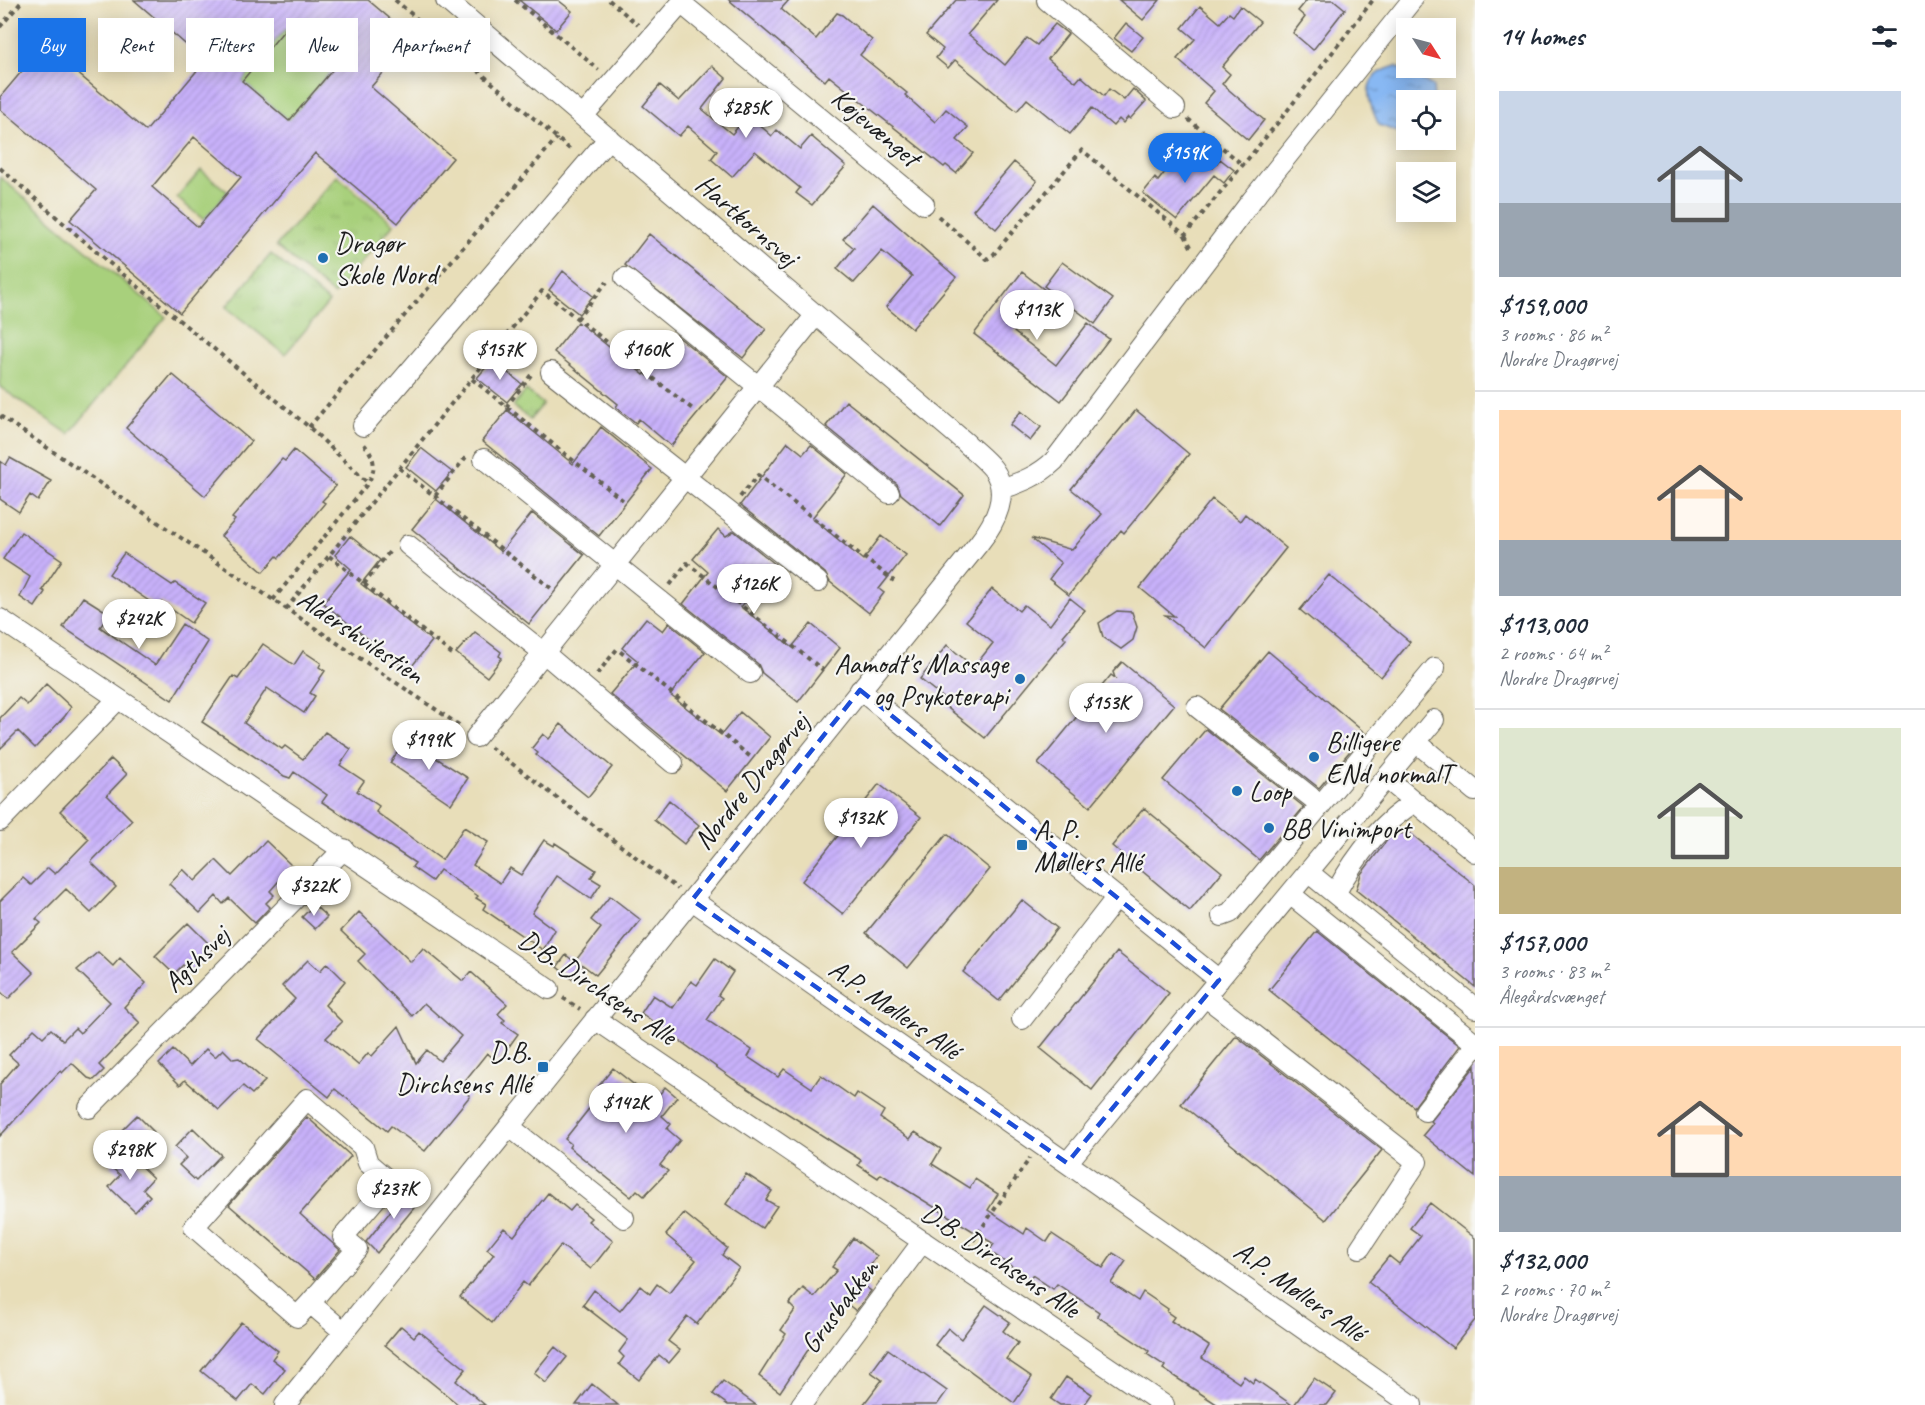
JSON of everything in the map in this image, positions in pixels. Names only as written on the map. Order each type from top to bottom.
[{"type":"street","name":"Hartkornsvej","points":[[446,0],[965,442],[994,470],[1001,489]]},
{"type":"street","points":[[1047,0],[1175,108]]},
{"type":"street","points":[[1001,489],[1026,481],[1042,472],[1054,461],[1252,200],[1412,0]]},
{"type":"street","name":"Køjevænget","points":[[583,116],[682,1],[924,204]]},
{"type":"street","points":[[363,426],[609,138]]},
{"type":"street","points":[[625,278],[889,493]]},
{"type":"street","points":[[476,737],[815,316]]},
{"type":"street","points":[[551,372],[818,582]]},
{"type":"street","points":[[484,459],[750,673]]},
{"type":"street","name":"Nordre Dragørvej","points":[[285,1405],[989,531],[999,511],[1001,489]]},
{"type":"street","points":[[408,545],[544,653],[673,763]]},
{"type":"street","name":"D.B. Dirchsens Alle","points":[[0,619],[549,988]]},
{"type":"street","points":[[1222,916],[1230,913],[1435,668]]},
{"type":"street","points":[[860,690],[1219,980]]},
{"type":"street","points":[[0,821],[118,699]]},
{"type":"street","points":[[1197,706],[1321,805]]},
{"type":"street","points":[[1067,1163],[1434,720]]},
{"type":"street","points":[[1416,742],[1475,791]]},
{"type":"street","points":[[1386,778],[1475,852]]},
{"type":"street","points":[[1335,894],[1349,870],[1394,815],[1415,802]]},
{"type":"street","name":"Agthsvej","points":[[89,1108],[344,849]]},
{"type":"street","points":[[1308,872],[1475,1008]]},
{"type":"street","points":[[1290,894],[1475,1045],[1425,1111]]},
{"type":"street","points":[[1022,1019],[1117,897]]},
{"type":"street","name":"A.P. Møllers Allé","points":[[692,900],[1412,1405]]},
{"type":"street","points":[[1206,997],[1417,1162],[1360,1248]]},
{"type":"street","name":"D.B. Dirchsens Alle","points":[[595,1020],[1164,1405]]},
{"type":"street","points":[[307,1100],[363,1148],[368,1163],[390,1182],[343,1237],[357,1249],[310,1303],[297,1317],[194,1227],[307,1100]]},
{"type":"street","points":[[510,1127],[624,1218]]},
{"type":"street","name":"Grusbakken","points":[[801,1405],[923,1241]]},
{"type":"street","points":[[310,1303],[344,1332]]},
{"type":"path","points":[[0,27],[23,0]]},
{"type":"path","points":[[395,0],[586,163]]},
{"type":"path","points":[[515,0],[613,81]]},
{"type":"path","points":[[609,0],[652,37]]},
{"type":"path","points":[[924,204],[987,258],[993,255],[1082,150],[1185,235],[1373,0]]},
{"type":"path","points":[[1175,108],[1243,165]]},
{"type":"path","points":[[309,427],[557,138]]},
{"type":"path","points":[[0,168],[107,261],[309,427],[368,483]]},
{"type":"path","points":[[577,319],[616,271],[625,278]]},
{"type":"path","points":[[286,609],[542,291],[695,411]]},
{"type":"path","points":[[506,407],[541,363],[551,372]]},
{"type":"path","points":[[472,379],[625,502]]},
{"type":"path","name":"Aldershvilestien","points":[[0,416],[476,737],[692,900]]},
{"type":"path","points":[[273,600],[368,483],[374,472],[374,459],[356,436],[363,426]]},
{"type":"path","points":[[435,496],[472,450],[484,459]]},
{"type":"path","points":[[399,468],[552,589]]},
{"type":"path","points":[[728,512],[758,475],[894,581]]},
{"type":"path","points":[[364,584],[400,538],[408,545]]},
{"type":"path","points":[[329,556],[452,654]]},
{"type":"path","points":[[658,599],[687,563],[823,670]]},
{"type":"path","points":[[586,688],[617,649],[752,758]]},
{"type":"path","name":"D.B. Dirchsens Alle","points":[[549,988],[595,1020]]},
{"type":"path","points":[[958,1264],[1039,1144]]},
{"type":"highlighted area","points":[[860,690],[1219,980],[1067,1163],[692,900]]},
{"type":"green space","points":[[286,28],[286,72],[331,72],[289,121],[242,81],[249,72],[274,72],[274,42]]},
{"type":"green space","points":[[201,170],[228,192],[204,220],[177,198]]},
{"type":"green space","points":[[337,176],[394,224],[334,295],[276,246]]},
{"type":"green space","points":[[0,177],[166,317],[69,434],[0,387]]},
{"type":"green space","points":[[271,254],[329,302],[285,354],[226,307]]},
{"type":"green space","points":[[526,390],[543,404],[530,420],[513,406]]},
{"type":"water","points":[[1396,66],[1396,78],[1418,78],[1433,86],[1433,90],[1396,90],[1396,132],[1379,125],[1369,97],[1371,82],[1384,70]]},
{"type":"building","points":[[134,0],[368,0],[389,18],[370,18],[370,72],[384,72],[371,87],[453,158],[398,223],[315,153],[180,313],[70,220],[96,190],[0,109],[0,97],[21,72],[76,72],[146,131],[196,72],[249,72],[242,81],[289,121],[331,72],[358,72],[358,18],[286,18],[286,28],[274,42],[274,18],[186,18],[186,45],[174,34],[174,18],[155,18]],"holes":[[[194,137],[241,177],[198,227],[152,187]]]},
{"type":"building","points":[[519,0],[558,0],[572,11],[556,30]]},
{"type":"building","points":[[729,0],[789,0],[781,9],[816,39],[837,13],[842,15],[872,40],[860,55],[907,93],[905,95],[935,122],[946,109],[968,127],[957,140],[973,153],[956,173],[946,165],[944,167],[829,76],[825,81]]},
{"type":"building","points":[[956,0],[997,0],[968,34],[1005,65],[1027,38],[1037,45],[1055,24],[1068,34],[1048,59],[1076,82],[1081,76],[1104,96],[1109,89],[1124,100],[1133,89],[1146,101],[1130,119],[1128,117],[1123,123],[1119,119],[1113,126],[1092,108],[1070,134],[1027,99],[1017,111],[955,60],[948,68],[936,58],[943,49],[926,35]]},
{"type":"building","points":[[1119,0],[1160,0],[1143,20]]},
{"type":"building","points":[[1307,0],[1334,0],[1345,9],[1313,50],[1293,33],[1305,17],[1298,11]]},
{"type":"building","points":[[1200,6],[1220,23],[1229,13],[1233,16],[1240,6],[1260,22],[1222,67],[1230,74],[1222,84],[1264,120],[1248,140],[1204,103],[1214,91],[1177,59],[1195,39],[1182,28]]},
{"type":"building","points":[[1126,23],[1143,37],[1131,51],[1114,38]]},
{"type":"building","points":[[712,66],[726,78],[702,109],[732,134],[748,115],[772,136],[777,130],[800,149],[811,136],[846,166],[812,205],[796,193],[800,188],[755,151],[732,177],[711,159],[717,151],[688,126],[679,136],[643,106],[660,85],[679,101]]},
{"type":"building","points":[[1194,153],[1213,168],[1220,159],[1234,170],[1224,183],[1214,175],[1177,220],[1143,193],[1155,178],[1158,181],[1175,159],[1183,166]]},
{"type":"building","points":[[1014,162],[1037,181],[996,229],[973,210]]},
{"type":"building","points":[[873,204],[956,277],[912,329],[886,307],[912,276],[882,251],[854,283],[837,269],[854,248],[843,239]]},
{"type":"building","points":[[649,234],[766,329],[743,358],[625,265]]},
{"type":"building","points":[[1062,262],[1113,299],[1095,324],[1044,286]]},
{"type":"building","points":[[563,271],[593,296],[579,314],[549,290]]},
{"type":"building","points":[[1022,272],[1046,291],[1014,332],[1056,365],[1088,323],[1109,339],[1061,401],[974,334]]},
{"type":"building","points":[[578,322],[644,375],[676,335],[728,377],[671,446],[639,419],[636,423],[616,407],[618,404],[554,352]]},
{"type":"building","points":[[492,360],[522,384],[507,402],[477,378]]},
{"type":"building","points":[[172,374],[251,441],[205,496],[126,428]]},
{"type":"building","points":[[846,401],[964,495],[940,526],[901,494],[897,484],[826,426]]},
{"type":"building","points":[[507,410],[573,464],[601,427],[652,469],[599,536],[482,441]]},
{"type":"building","points":[[1136,410],[1189,454],[1124,533],[1121,530],[1069,595],[1049,579],[1061,563],[1031,538],[1072,550],[1102,514],[1071,489]]},
{"type":"building","points":[[1021,411],[1041,427],[1030,441],[1010,425]]},
{"type":"building","points":[[788,442],[803,454],[811,445],[847,474],[812,518],[863,560],[881,536],[906,555],[879,589],[884,593],[869,613],[830,582],[825,573],[740,505]]},
{"type":"building","points":[[421,448],[452,472],[436,491],[406,467]]},
{"type":"building","points":[[294,450],[336,486],[322,501],[325,503],[279,558],[277,556],[263,572],[221,536],[235,520],[232,518],[282,459],[285,461]]},
{"type":"building","points":[[10,458],[51,481],[38,501],[30,495],[19,512],[0,499],[0,461],[6,465]]},
{"type":"building","points":[[436,499],[501,552],[532,513],[584,555],[529,624],[412,529]]},
{"type":"building","points":[[1212,499],[1240,521],[1245,514],[1286,548],[1206,648],[1165,615],[1174,616],[1140,588]]},
{"type":"building","points":[[718,529],[726,536],[734,531],[775,564],[741,607],[792,647],[811,624],[840,648],[798,702],[762,673],[758,664],[683,604],[708,572],[693,559]]},
{"type":"building","points":[[21,532],[62,560],[42,590],[45,592],[35,607],[20,597],[30,577],[3,559]]},
{"type":"building","points":[[350,536],[380,560],[361,584],[432,641],[408,671],[323,603],[351,569],[335,555]]},
{"type":"building","points":[[124,553],[172,585],[175,583],[205,603],[191,623],[161,602],[158,607],[109,574]]},
{"type":"building","points":[[1329,575],[1410,642],[1381,677],[1300,610]]},
{"type":"building","points":[[992,589],[1019,611],[1024,605],[1050,625],[1070,598],[1085,610],[1063,636],[1066,639],[985,738],[944,705],[947,701],[920,679],[947,645],[974,667],[993,643],[966,621]]},
{"type":"building","points":[[83,597],[110,614],[100,627],[155,665],[182,624],[208,642],[172,700],[63,627]]},
{"type":"building","points":[[1117,611],[1132,612],[1137,627],[1133,640],[1121,649],[1103,637],[1099,623]]},
{"type":"building","points":[[646,618],[663,631],[669,623],[705,652],[670,695],[721,735],[740,712],[770,737],[727,791],[610,694],[638,661],[622,648]]},
{"type":"building","points":[[475,632],[501,652],[499,656],[502,658],[487,677],[456,653]]},
{"type":"building","points":[[263,644],[294,665],[303,651],[321,663],[319,667],[325,671],[310,693],[315,696],[304,713],[267,688],[244,723],[282,749],[285,746],[303,759],[325,732],[351,749],[340,765],[364,781],[357,791],[379,806],[376,812],[442,860],[464,827],[488,842],[473,865],[500,883],[510,868],[521,875],[544,840],[554,846],[555,843],[596,870],[591,878],[601,884],[591,899],[557,876],[532,913],[555,930],[543,950],[483,909],[486,904],[476,898],[478,896],[440,870],[432,881],[412,867],[415,863],[322,802],[327,795],[294,772],[290,778],[284,776],[202,722],[233,676],[238,679]]},
{"type":"building","points":[[1268,651],[1365,733],[1319,788],[1219,709]]},
{"type":"building","points":[[1122,662],[1174,705],[1090,807],[1038,764],[1111,675],[1115,678],[1113,672]]},
{"type":"building","points":[[46,684],[71,707],[65,716],[35,748],[18,731],[0,749],[0,718],[19,698],[27,705]]},
{"type":"building","points":[[561,724],[612,767],[588,797],[536,755],[538,753],[532,748],[543,734],[549,739]]},
{"type":"building","name":"Loop","points":[[1206,729],[1304,807],[1259,860],[1163,780]]},
{"type":"building","points":[[406,739],[468,778],[451,804],[390,763]]},
{"type":"building","points":[[111,759],[127,774],[107,795],[132,820],[91,862],[116,887],[91,913],[66,889],[36,919],[41,923],[12,952],[34,973],[8,999],[0,991],[0,901],[23,878],[31,885],[48,868],[55,874],[89,839],[60,811]]},
{"type":"building","points":[[879,784],[921,817],[843,914],[802,881]]},
{"type":"building","points":[[669,800],[699,825],[684,844],[654,820]]},
{"type":"building","points":[[1144,808],[1222,872],[1190,911],[1112,846]]},
{"type":"building","points":[[1410,833],[1475,885],[1475,987],[1356,890],[1361,874],[1388,839],[1394,834]]},
{"type":"building","points":[[947,834],[990,869],[908,968],[866,933]]},
{"type":"building","points":[[266,841],[292,866],[270,891],[274,895],[266,903],[270,907],[255,923],[229,898],[223,904],[216,896],[200,913],[169,884],[183,869],[195,881],[216,860],[232,876]]},
{"type":"building","points":[[610,896],[641,920],[596,975],[576,960],[601,928],[591,920]]},
{"type":"building","points":[[1022,900],[1057,928],[999,1001],[963,972]]},
{"type":"building","points":[[314,905],[327,917],[315,929],[302,917]]},
{"type":"building","points":[[359,912],[411,962],[423,948],[463,981],[471,972],[507,1004],[498,1014],[505,1020],[502,1023],[518,1034],[498,1062],[487,1053],[459,1088],[470,1096],[425,1151],[391,1126],[387,1131],[335,1089],[329,1097],[258,1039],[295,999],[282,986],[308,960],[320,971],[327,963],[345,981],[325,1005],[342,1022],[326,1038],[358,1065],[368,1053],[372,1056],[399,1026],[416,1063],[427,1050],[440,1061],[461,1036],[424,1003],[412,1016],[358,961],[365,954],[341,931]]},
{"type":"building","points":[[188,923],[213,948],[190,971],[183,965],[174,974],[155,956]]},
{"type":"building","points":[[1317,931],[1460,1046],[1414,1107],[1269,990]]},
{"type":"building","points":[[98,952],[113,966],[120,958],[146,983],[124,1007],[140,1023],[99,1065],[104,1070],[94,1080],[88,1078],[72,1063],[62,1073],[60,1071],[0,1136],[0,1084],[18,1063],[9,1055],[34,1029],[43,1037],[51,1029],[63,1040],[75,1028],[80,1033],[110,1002],[77,970]]},
{"type":"building","points":[[1117,952],[1169,993],[1092,1090],[1040,1048]]},
{"type":"building","points":[[566,955],[581,967],[572,979],[557,967]]},
{"type":"building","points":[[715,959],[733,972],[718,995],[722,998],[707,1020],[752,1050],[748,1057],[778,1077],[784,1069],[812,1088],[821,1075],[854,1098],[857,1093],[884,1111],[880,1118],[910,1139],[915,1132],[941,1149],[932,1164],[970,1188],[975,1179],[998,1194],[988,1210],[1024,1234],[1027,1228],[1047,1242],[1052,1234],[1103,1268],[1113,1253],[1126,1261],[1111,1283],[1138,1301],[1143,1292],[1168,1309],[1167,1312],[1174,1317],[1171,1321],[1209,1346],[1202,1358],[1239,1383],[1244,1376],[1253,1383],[1255,1379],[1292,1405],[1218,1405],[1163,1369],[1165,1366],[1147,1354],[1149,1351],[1097,1316],[1099,1312],[1057,1284],[1053,1289],[1032,1275],[1030,1279],[989,1251],[994,1244],[881,1174],[878,1178],[858,1165],[861,1160],[733,1079],[641,1013],[653,995],[673,1008],[691,981],[697,985]]},
{"type":"building","points":[[1236,1036],[1382,1150],[1326,1220],[1181,1104]]},
{"type":"building","points":[[206,1049],[215,1057],[223,1049],[233,1059],[239,1058],[265,1081],[252,1094],[243,1086],[219,1110],[185,1080],[180,1085],[159,1064],[173,1050],[190,1066]]},
{"type":"building","points":[[1475,1066],[1475,1177],[1423,1135],[1433,1123],[1431,1121]]},
{"type":"building","points":[[613,1068],[646,1094],[651,1088],[659,1095],[665,1087],[677,1097],[662,1116],[671,1124],[667,1129],[680,1140],[660,1165],[668,1171],[644,1196],[637,1190],[631,1197],[569,1147],[571,1144],[565,1139],[603,1091],[598,1087]]},
{"type":"building","points":[[137,1115],[154,1132],[135,1152],[117,1135]]},
{"type":"building","points":[[307,1117],[351,1156],[300,1214],[340,1250],[315,1279],[229,1205]]},
{"type":"building","points":[[193,1128],[221,1155],[196,1181],[179,1165],[186,1158],[175,1147]]},
{"type":"building","points":[[124,1150],[153,1178],[143,1189],[150,1196],[135,1212],[109,1187],[120,1175],[110,1166]]},
{"type":"building","points":[[746,1174],[772,1191],[766,1200],[777,1206],[762,1228],[726,1204]]},
{"type":"building","points":[[409,1188],[422,1198],[377,1253],[366,1242]]},
{"type":"building","points":[[548,1193],[570,1211],[575,1205],[591,1218],[588,1221],[613,1241],[591,1269],[561,1245],[528,1286],[523,1282],[492,1323],[460,1297],[494,1254],[487,1249],[504,1228],[514,1236]]},
{"type":"building","points":[[1430,1203],[1475,1238],[1475,1320],[1453,1348],[1368,1282],[1389,1256],[1399,1264],[1421,1236],[1410,1228]]},
{"type":"building","points":[[684,1213],[727,1248],[722,1255],[739,1268],[697,1324],[687,1316],[668,1341],[680,1350],[669,1363],[659,1355],[639,1380],[619,1364],[624,1357],[619,1352],[628,1340],[583,1305],[594,1290],[620,1311],[640,1286],[650,1294],[657,1284],[669,1293],[696,1260],[666,1235]]},
{"type":"building","points":[[853,1238],[877,1256],[859,1282],[871,1291],[856,1311],[846,1303],[814,1341],[780,1392],[759,1376],[786,1334],[781,1330],[795,1310],[789,1304],[803,1288],[814,1297],[837,1270],[832,1267]]},
{"type":"building","points":[[986,1305],[1010,1322],[1003,1331],[1018,1343],[1006,1359],[1032,1377],[1014,1403],[935,1345],[948,1328],[961,1339]]},
{"type":"building","points":[[241,1322],[278,1351],[272,1359],[285,1369],[265,1394],[252,1384],[238,1401],[201,1371]]},
{"type":"building","points":[[401,1326],[414,1337],[419,1331],[466,1369],[456,1381],[485,1405],[459,1405],[385,1345]]},
{"type":"building","points":[[555,1347],[567,1357],[546,1383],[534,1373]]},
{"type":"building","points":[[888,1349],[947,1391],[937,1405],[863,1405],[882,1380],[871,1372]]},
{"type":"building","points":[[1066,1377],[1092,1394],[1084,1405],[1060,1405],[1051,1399]]},
{"type":"building","points":[[1314,1378],[1336,1393],[1327,1405],[1294,1405]]},
{"type":"building","points":[[723,1381],[756,1405],[728,1405],[713,1394]]},
{"type":"building","points":[[592,1384],[618,1405],[576,1405]]},
{"type":"place","name":"Dragør Skole Nord","points":[[323,258]]},
{"type":"place","name":"Aamodt's Massage og Psykoterapi","points":[[1020,679]]},
{"type":"place","name":"Billigere ENd normalT","points":[[1314,757]]},
{"type":"place","name":"Loop","points":[[1237,791]]},
{"type":"place","name":"BB Vinimport","points":[[1269,828]]},
{"type":"place","name":"A. P. Møllers Allé","points":[[1022,845]]},
{"type":"place","name":"D.B. Dirchsens Allé","points":[[543,1067]]}]
